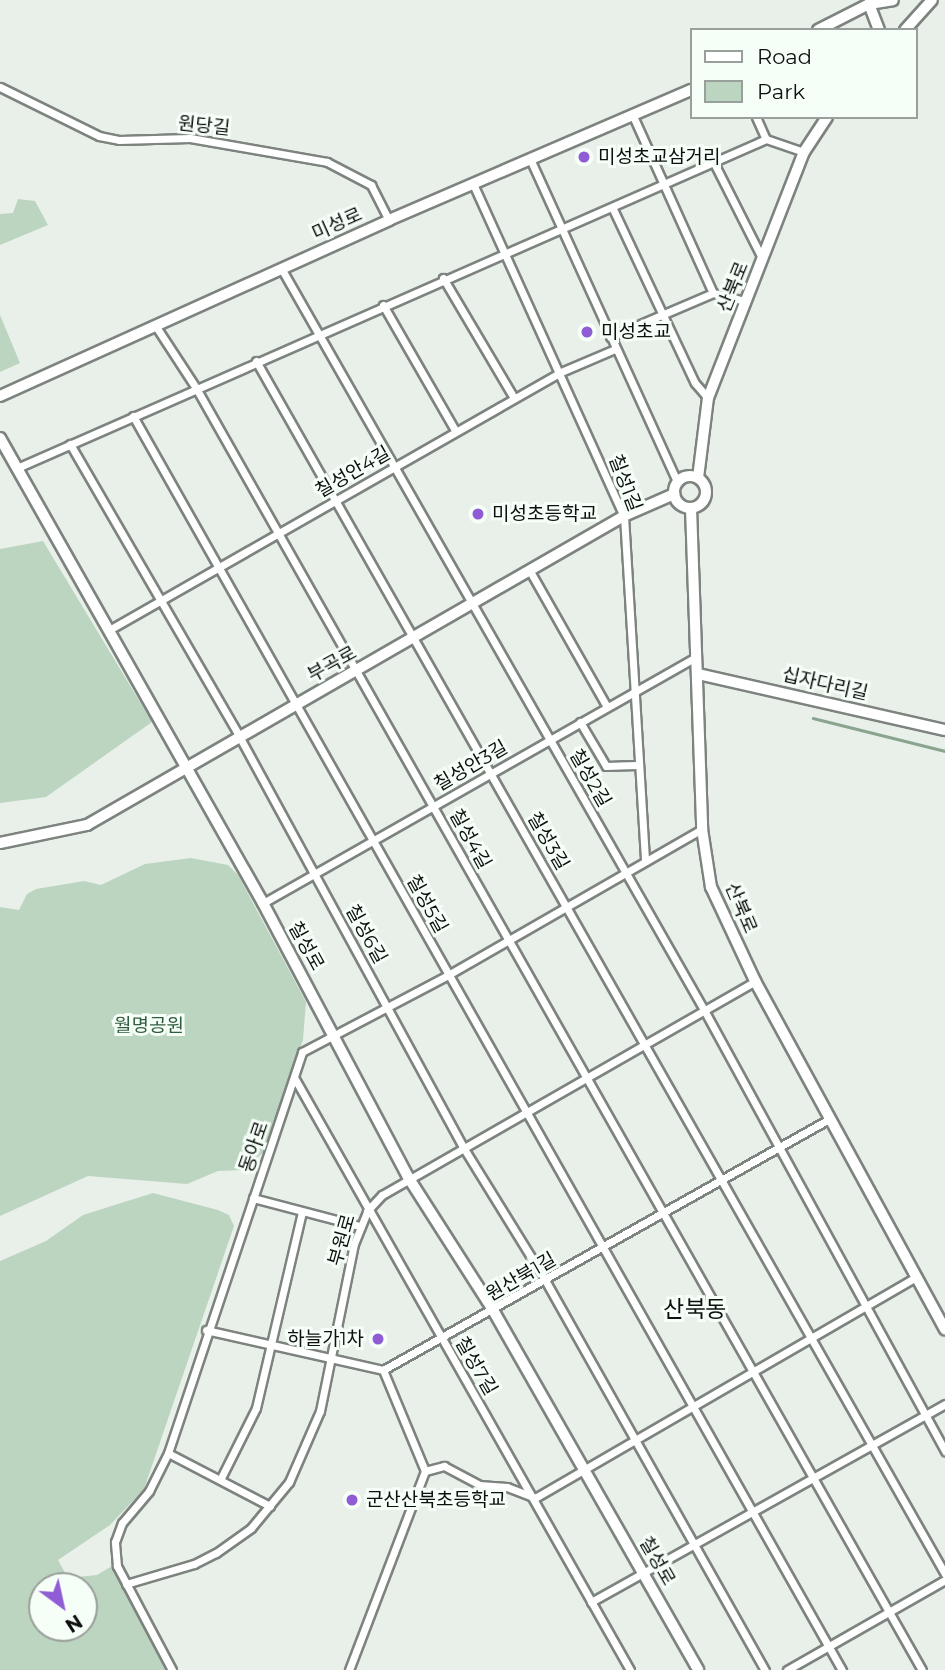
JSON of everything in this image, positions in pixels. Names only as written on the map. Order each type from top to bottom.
[{"type":"street","points":[[825,28],[872,2],[893,0]]},
{"type":"street","points":[[907,28],[932,0]]},
{"type":"street","points":[[872,2],[878,28]]},
{"type":"street","name":"원당길","points":[[0,88],[99,136],[119,140],[190,138],[327,162],[371,185],[389,220]]},
{"type":"street","name":"미성로","points":[[0,396],[389,220],[474,186],[690,90]]},
{"type":"street","points":[[633,116],[713,292]]},
{"type":"street","points":[[757,119],[766,139]]},
{"type":"street","name":"산북로","points":[[698,478],[708,398],[804,152],[826,119]]},
{"type":"street","points":[[17,468],[443,278],[561,232],[663,183],[766,139],[804,152]]},
{"type":"street","points":[[531,161],[677,482],[674,494],[678,504],[691,508],[705,498],[706,488],[698,478],[689,476],[677,482]]},
{"type":"street","points":[[713,161],[763,259]]},
{"type":"street","name":"칠성1길","points":[[474,186],[561,372],[624,516],[645,861]]},
{"type":"street","points":[[613,209],[695,383],[708,398]]},
{"type":"street","name":"칠성2길","points":[[281,268],[704,1010],[868,1305],[945,1451]]},
{"type":"street","points":[[443,278],[514,398]]},
{"type":"street","points":[[610,337],[713,292],[746,301]]},
{"type":"street","points":[[383,305],[456,432]]},
{"type":"street","name":"칠성4길","points":[[155,325],[196,388],[922,1670]]},
{"type":"street","name":"칠성안4길","points":[[109,630],[514,398],[561,372],[615,349]]},
{"type":"street","name":"칠성3길","points":[[256,361],[568,906],[945,1574]]},
{"type":"street","name":"칠성5길","points":[[133,416],[373,839],[524,1113],[605,1247],[842,1670]]},
{"type":"street","name":"칠성로","points":[[0,438],[263,903],[408,1177],[493,1311],[698,1670]]},
{"type":"street","name":"칠성6길","points":[[70,444],[239,736],[463,1147],[545,1280],[636,1439],[693,1547],[765,1670]]},
{"type":"street","name":"부곡로","points":[[0,844],[87,825],[239,736],[531,573],[624,516],[674,494]]},
{"type":"street","name":"산북로","points":[[691,508],[702,829],[712,887],[755,981],[945,1330]]},
{"type":"street","points":[[531,573],[606,705]]},
{"type":"street","name":"칠성안3길","points":[[263,903],[550,740],[606,705],[696,657]]},
{"type":"street","name":"십자다리길","points":[[698,674],[945,730]]},
{"type":"street","points":[[580,722],[606,766],[638,765]]},
{"type":"street","name":"동아로","points":[[172,1670],[113,1555],[122,1522],[149,1491],[168,1453],[206,1330],[295,1079],[302,1052],[448,975],[702,829]]},
{"type":"street","name":"부원로","points":[[126,1584],[194,1564],[216,1553],[251,1528],[270,1506],[304,1455],[332,1360],[360,1226],[367,1211],[408,1177],[755,981]]},
{"type":"street","name":"칠성7길","points":[[295,1079],[367,1211],[535,1498],[630,1670]]},
{"type":"street","name":"원산북1길","points":[[383,1370],[664,1215],[831,1118]]},
{"type":"street","points":[[253,1198],[360,1226]]},
{"type":"street","points":[[222,1478],[256,1408],[302,1212]]},
{"type":"street","points":[[425,1471],[444,1466],[479,1485],[507,1487],[535,1498],[916,1277]]},
{"type":"street","points":[[206,1330],[271,1348],[383,1370],[425,1471],[349,1670]]},
{"type":"street","points":[[591,1602],[945,1404]]},
{"type":"street","points":[[168,1453],[222,1478],[270,1506]]},
{"type":"street","points":[[787,1670],[945,1580]]},
{"type":"green space","points":[[18,199],[35,201],[48,225],[0,245],[0,214],[13,213]]},
{"type":"green space","points":[[0,315],[20,363],[0,372]]},
{"type":"green space","points":[[43,541],[152,722],[46,797],[0,803],[0,549]]},
{"type":"green space","name":"월명공원","points":[[191,858],[228,865],[238,875],[306,1002],[303,1040],[265,1151],[243,1170],[218,1171],[187,1184],[88,1176],[0,1216],[0,907],[19,910],[27,894],[36,889],[84,881],[101,885],[145,864]]},
{"type":"green space","points":[[153,1193],[218,1210],[229,1215],[234,1226],[144,1489],[110,1525],[58,1560],[65,1572],[28,1572],[28,1642],[98,1642],[98,1574],[112,1566],[165,1670],[0,1670],[0,1261],[46,1241],[83,1215]]},
{"type":"waterway","points":[[813,718],[945,751]]},
{"type":"place","name":"미성초교삼거리","points":[[584,157]]},
{"type":"place","name":"미성초교","points":[[587,332]]},
{"type":"place","name":"미성초등학교","points":[[478,514]]},
{"type":"place","name":"하늘가1차","points":[[378,1339]]},
{"type":"place","name":"군산산북초등학교","points":[[352,1500]]},
{"type":"district","name":"산북동","points":[[695,1309]]}]
